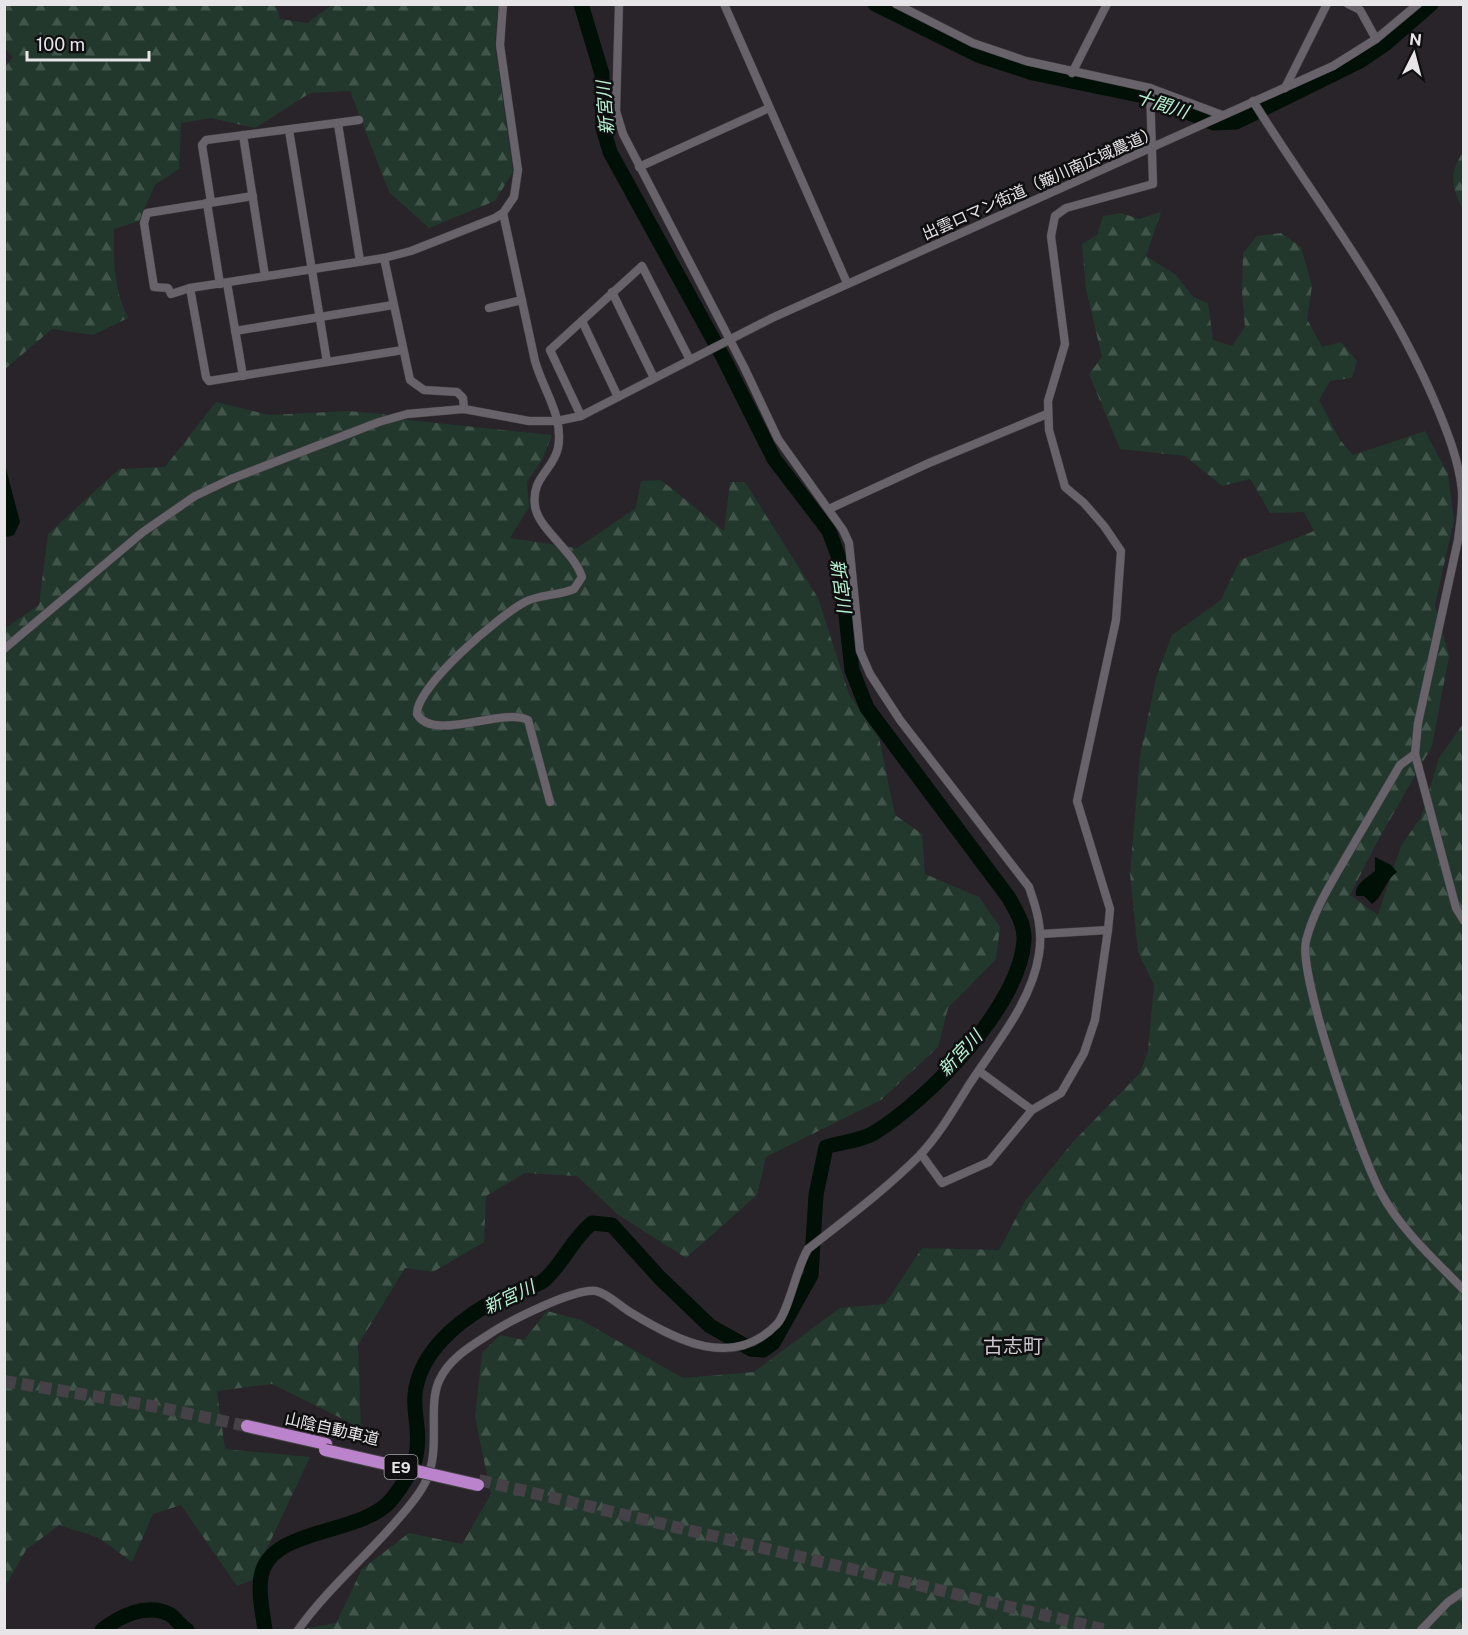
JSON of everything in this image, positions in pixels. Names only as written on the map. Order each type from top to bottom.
[{"type":"highway","name":"山陰自動車道","points":[[246,1430],[479,1482]]},
{"type":"street","points":[[253,196],[147,213],[144,223],[154,287],[168,288],[171,294],[190,288],[384,258],[411,251],[503,213],[514,197],[518,170],[500,45],[503,4]]},
{"type":"street","points":[[298,1630],[336,1583],[411,1504],[426,1482],[436,1438],[438,1382],[457,1356],[490,1333],[581,1291],[603,1294],[638,1317],[710,1349],[728,1350],[758,1341],[780,1322],[801,1260],[808,1249],[887,1186],[921,1154],[940,1130],[1023,1001],[1034,975],[1041,934],[1038,912],[1029,887],[900,720],[870,674],[860,651],[849,543],[829,509],[803,477],[778,439],[725,342],[622,134],[616,111],[619,4]]},
{"type":"street","points":[[724,4],[847,283]]},
{"type":"street","points":[[896,4],[973,43],[1072,73],[1150,88],[1222,115]]},
{"type":"street","points":[[1072,73],[1107,4]]},
{"type":"street","points":[[1285,88],[1327,4]]},
{"type":"street","points":[[1348,4],[1360,10],[1376,39]]},
{"type":"street","name":"出雲ロマン街道（簸川南広域農道）","points":[[690,360],[847,283],[1152,149],[1333,66],[1376,39],[1418,4]]},
{"type":"street","points":[[921,1154],[942,1183],[988,1162],[1032,1110],[1061,1093],[1084,1053],[1095,1020],[1110,909],[1077,801],[1116,620],[1121,551],[1084,503],[1065,487],[1047,414],[1065,344],[1051,236],[1055,216],[1066,208],[1153,184],[1150,88]]},
{"type":"street","points":[[1253,101],[1301,179],[1387,303],[1422,373],[1458,469],[1462,512],[1458,540],[1418,723],[1415,754],[1456,908],[1464,921]]},
{"type":"street","points":[[639,167],[769,108]]},
{"type":"street","points":[[243,376],[209,203],[202,145],[206,140],[358,120]]},
{"type":"street","points":[[338,124],[360,261]]},
{"type":"street","points":[[289,130],[327,363]]},
{"type":"street","points":[[243,135],[265,276]]},
{"type":"street","points":[[503,213],[538,370],[555,408],[557,421],[558,451],[537,481],[534,495],[535,507],[539,520],[578,565],[582,577],[579,584],[563,594],[527,600],[508,613],[456,657],[439,675],[417,709],[420,720],[429,724],[447,726],[496,719],[524,718],[528,720],[550,802]]},
{"type":"street","points":[[384,258],[410,380],[415,386],[424,390],[457,392],[463,398],[464,409]]},
{"type":"street","points":[[4,649],[143,532],[195,496],[379,422],[407,414],[464,409],[529,421],[557,421],[581,416],[690,360],[642,266],[550,350],[581,416]]},
{"type":"street","points":[[190,288],[206,377],[215,381],[403,350]]},
{"type":"street","points":[[612,292],[654,378]]},
{"type":"street","points":[[489,308],[522,300]]},
{"type":"street","points":[[235,331],[393,305]]},
{"type":"street","points":[[582,321],[618,397]]},
{"type":"street","points":[[829,509],[929,463],[1047,414]]},
{"type":"street","points":[[1415,754],[1400,765],[1320,902],[1305,942],[1305,967],[1312,997],[1350,1113],[1381,1194],[1405,1227],[1464,1290]]},
{"type":"street","points":[[1041,934],[1108,930]]},
{"type":"street","points":[[978,1071],[1032,1110]]},
{"type":"street","points":[[1421,1630],[1448,1602],[1464,1591]]},
{"type":"green space","points":[[5,5],[276,5],[280,19],[307,23],[332,5],[498,5],[495,45],[513,172],[495,201],[429,228],[389,192],[350,91],[310,93],[255,128],[211,118],[181,123],[179,169],[155,185],[139,221],[114,229],[115,275],[128,318],[93,335],[52,329],[5,369],[4,68],[13,57],[5,49]]},
{"type":"green space","points":[[1463,152],[1463,210],[1453,181],[1455,168]]},
{"type":"green space","points":[[1161,212],[1146,256],[1176,275],[1193,297],[1208,303],[1213,340],[1232,346],[1245,327],[1242,292],[1243,253],[1257,236],[1281,233],[1301,247],[1312,286],[1307,319],[1322,347],[1341,342],[1357,361],[1352,378],[1330,381],[1319,400],[1340,440],[1353,455],[1425,431],[1448,474],[1454,520],[1435,605],[1449,656],[1432,746],[1377,842],[1350,895],[1378,915],[1401,846],[1421,817],[1439,758],[1463,724],[1463,1630],[306,1630],[336,1623],[362,1569],[409,1533],[462,1544],[491,1494],[475,1417],[482,1353],[500,1335],[524,1340],[547,1311],[581,1320],[683,1378],[754,1372],[840,1308],[885,1304],[922,1248],[999,1250],[1025,1201],[1073,1142],[1140,1073],[1148,1051],[1154,985],[1138,952],[1130,874],[1140,756],[1156,678],[1172,635],[1221,600],[1240,560],[1314,531],[1304,512],[1270,513],[1250,479],[1222,486],[1185,456],[1120,449],[1089,374],[1102,357],[1086,289],[1082,244],[1097,235],[1103,216],[1121,213],[1139,219]]},
{"type":"green space","points":[[216,402],[269,415],[348,411],[382,414],[408,420],[552,435],[542,460],[527,482],[529,507],[510,538],[577,548],[636,508],[641,481],[661,480],[724,531],[730,482],[745,482],[818,598],[849,694],[879,738],[895,815],[922,834],[925,874],[979,897],[1000,927],[996,959],[948,1008],[938,1047],[881,1100],[766,1157],[757,1195],[686,1258],[617,1214],[577,1176],[525,1173],[486,1196],[484,1242],[433,1272],[405,1268],[358,1345],[361,1428],[272,1384],[217,1391],[225,1449],[310,1457],[252,1580],[237,1586],[181,1505],[153,1514],[132,1562],[99,1538],[59,1525],[26,1550],[5,1587],[4,629],[39,605],[48,534],[119,469],[165,467]]},
{"type":"shaded area","points":[[4,461],[20,522],[14,535],[7,537],[4,534]]},
{"type":"shaded area","points":[[1375,857],[1391,865],[1397,872],[1372,904],[1364,896],[1356,896],[1356,892],[1362,882],[1375,871]]},
{"type":"waterway","name":"新宮川","points":[[265,1630],[260,1584],[268,1561],[281,1548],[298,1540],[360,1520],[378,1511],[392,1499],[406,1479],[413,1467],[418,1444],[415,1392],[423,1367],[439,1343],[462,1322],[487,1305],[543,1281],[592,1223],[612,1225],[660,1278],[710,1326],[751,1349],[763,1350],[773,1343],[811,1275],[816,1195],[826,1147],[874,1133],[920,1098],[968,1049],[989,1021],[1019,966],[1024,934],[1022,924],[1009,898],[867,708],[852,670],[840,561],[829,531],[774,459],[724,359],[610,152],[603,128],[602,74],[581,4]]},
{"type":"waterway","name":"十間川","points":[[875,4],[978,55],[1033,73],[1153,98],[1214,123],[1236,122],[1360,61],[1385,44],[1431,4]]},
{"type":"waterway","name":"新宮川","points":[[102,1630],[125,1616],[151,1610],[169,1614],[187,1630]]},
{"type":"tunnel","points":[[4,1381],[152,1406],[247,1426]]},
{"type":"tunnel","points":[[479,1480],[1106,1630]]},
{"type":"district","name":"古志町","points":[[1013,1346]]}]
